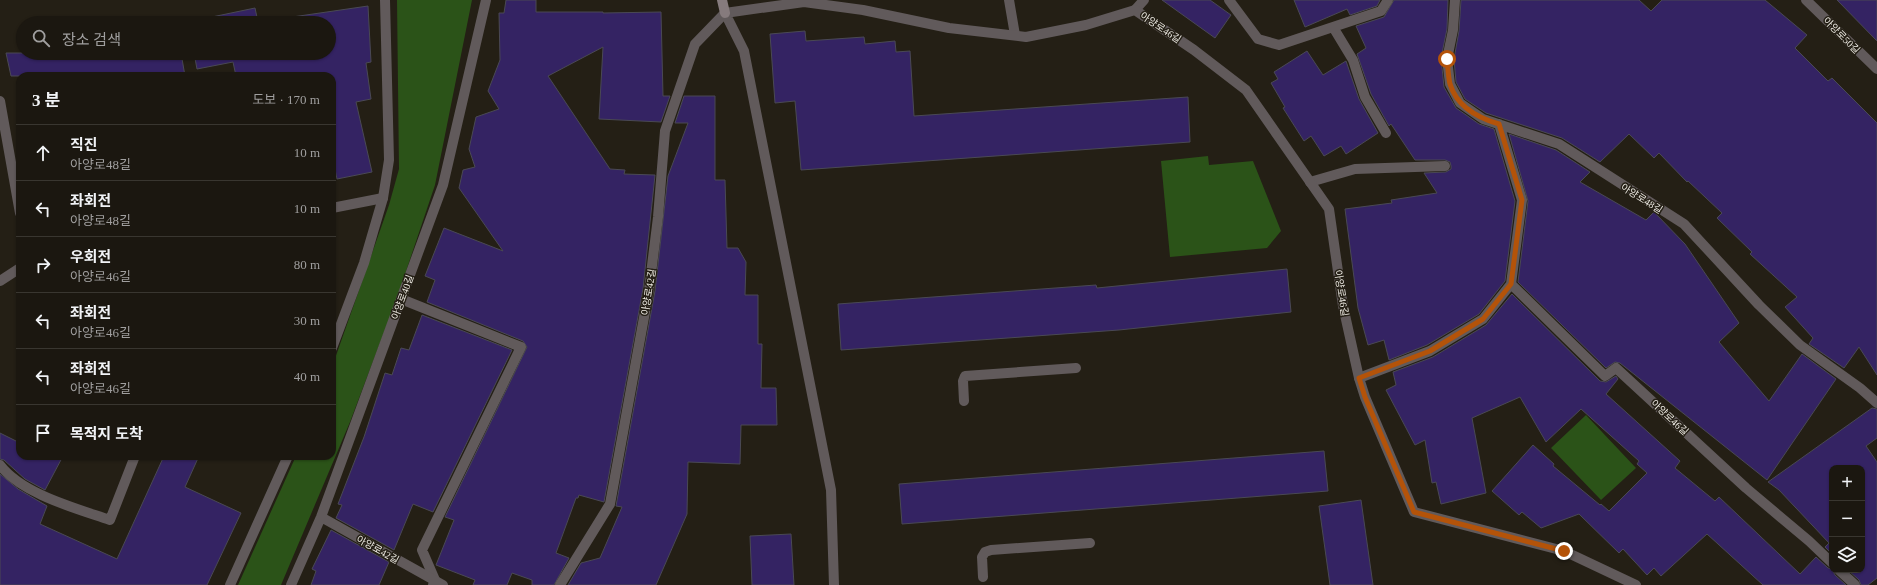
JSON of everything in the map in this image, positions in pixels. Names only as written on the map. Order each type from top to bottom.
[{"type":"street","points":[[336,337],[364,263],[383,198],[389,160],[384,0]]},
{"type":"street","name":"아양로40길","points":[[291,585],[321,517],[442,185],[486,0]]},
{"type":"street","points":[[722,0],[725,13],[744,51],[832,490],[834,585]]},
{"type":"street","points":[[1009,0],[1015,35]]},
{"type":"street","points":[[1135,10],[1144,0]]},
{"type":"street","points":[[1229,0],[1258,39],[1279,44],[1382,11],[1388,0]]},
{"type":"street","name":"아양로48길","points":[[1455,0],[1453,30],[1447,59],[1450,84],[1460,103],[1483,119],[1559,144],[1684,224],[1759,305],[1800,345],[1860,388],[1877,403]]},
{"type":"street","name":"아양로50길","points":[[1806,0],[1877,69]]},
{"type":"street","name":"아양로46길","points":[[725,13],[804,2],[863,10],[949,28],[1026,36],[1086,25],[1135,10],[1194,50],[1246,90],[1329,209],[1343,306],[1359,378],[1365,397],[1414,512],[1564,551],[1636,585]]},
{"type":"street","name":"아양로42길","points":[[560,585],[610,504],[649,290],[658,217],[665,131],[695,44],[725,13]]},
{"type":"street","points":[[1333,27],[1353,60],[1365,97],[1386,133]]},
{"type":"street","points":[[0,101],[16,191]]},
{"type":"street","points":[[1359,378],[1430,351],[1483,319],[1511,284],[1522,200],[1499,124]]},
{"type":"street","points":[[1310,182],[1355,169],[1445,166]]},
{"type":"street","points":[[336,207],[383,198]]},
{"type":"street","points":[[0,281],[16,271]]},
{"type":"street","name":"아양로46길","points":[[1511,284],[1605,376],[1616,368],[1746,488],[1809,541],[1829,560]]},
{"type":"street","name":"아양로42길","points":[[401,299],[521,347],[422,550],[437,583]]},
{"type":"street","points":[[964,402],[963,381],[965,376],[1076,368]]},
{"type":"street","points":[[0,465],[7,475],[21,485],[68,506],[110,520],[133,460]]},
{"type":"street","points":[[230,585],[286,460]]},
{"type":"street","name":"아양로42길","points":[[321,517],[437,583]]},
{"type":"street","points":[[983,577],[982,557],[984,552],[991,550],[1090,543]]},
{"type":"street","points":[[1842,573],[1855,585]]},
{"type":"green space","points":[[397,0],[472,0],[435,185],[397,298],[336,455],[336,356],[389,205],[399,169]]},
{"type":"green space","points":[[1208,156],[1209,165],[1253,161],[1281,231],[1267,248],[1170,257],[1161,161]]},
{"type":"green space","points":[[1586,415],[1636,468],[1601,500],[1551,448]]},
{"type":"green space","points":[[294,460],[334,460],[281,585],[238,585]]},
{"type":"building","points":[[506,0],[536,0],[536,12],[661,12],[663,96],[670,96],[661,122],[599,119],[603,47],[548,76],[610,169],[625,170],[624,174],[655,175],[643,289],[604,502],[579,495],[578,498],[576,498],[556,553],[569,558],[554,585],[532,585],[532,580],[512,573],[507,585],[473,585],[475,580],[436,565],[454,520],[445,517],[527,347],[523,341],[427,302],[435,280],[425,276],[444,228],[503,251],[459,188],[463,170],[475,167],[469,149],[476,117],[499,109],[488,91],[500,60],[499,13],[504,13]]},
{"type":"building","points":[[1162,0],[1210,0],[1231,15],[1215,38]]},
{"type":"building","points":[[1294,0],[1380,0],[1377,6],[1350,15],[1347,9],[1305,27]]},
{"type":"building","points":[[1394,0],[1448,0],[1447,29],[1441,58],[1444,87],[1456,108],[1479,124],[1494,129],[1515,201],[1505,281],[1479,314],[1427,345],[1389,360],[1384,340],[1368,345],[1358,308],[1345,209],[1392,203],[1391,200],[1437,193],[1424,173],[1446,172],[1451,169],[1450,162],[1445,160],[1415,160],[1391,124],[1389,126],[1371,94],[1357,54],[1366,48],[1356,26],[1384,17]]},
{"type":"building","points":[[1461,0],[1639,0],[1651,11],[1662,0],[1765,0],[1807,35],[1795,48],[1828,81],[1832,78],[1877,123],[1877,375],[1859,347],[1844,368],[1809,344],[1813,338],[1785,307],[1797,297],[1750,254],[1752,252],[1717,218],[1722,213],[1688,181],[1687,182],[1659,153],[1654,158],[1629,134],[1600,162],[1562,138],[1486,113],[1465,99],[1456,82],[1454,59],[1459,31]]},
{"type":"building","points":[[1837,0],[1877,0],[1877,41]]},
{"type":"building","points":[[368,6],[371,62],[366,63],[371,99],[356,102],[372,172],[337,179],[336,72],[235,72],[233,62],[197,69],[195,60],[336,60],[336,16],[299,16]]},
{"type":"building","points":[[255,8],[257,16],[217,16]]},
{"type":"building","points":[[805,31],[806,41],[864,37],[865,44],[895,41],[896,52],[910,51],[914,116],[1188,97],[1190,142],[801,170],[795,101],[775,103],[770,34]]},
{"type":"building","points":[[1307,51],[1323,75],[1346,61],[1359,99],[1378,133],[1346,154],[1341,146],[1324,156],[1311,136],[1304,141],[1283,108],[1285,107],[1271,83],[1278,79],[1274,72]]},
{"type":"building","points":[[6,53],[16,53],[16,60],[182,60],[184,72],[16,72],[16,76],[11,76]]},
{"type":"building","points":[[684,96],[715,96],[715,180],[725,180],[727,248],[738,248],[746,262],[745,295],[758,295],[758,344],[762,344],[761,388],[776,388],[777,425],[741,425],[740,464],[688,462],[687,514],[656,585],[568,585],[581,563],[600,558],[622,507],[616,506],[655,291],[668,176],[688,123],[675,123]]},
{"type":"building","points":[[1509,134],[1556,150],[1590,172],[1580,182],[1646,220],[1654,212],[1685,244],[1739,323],[1719,342],[1769,401],[1802,354],[1836,379],[1767,480],[1620,363],[1615,362],[1606,368],[1518,282],[1528,201]]},
{"type":"building","points":[[1287,269],[1291,312],[1119,330],[841,350],[838,304],[1096,285],[1097,288]]},
{"type":"building","points":[[1512,294],[1600,381],[1606,382],[1616,376],[1618,379],[1606,394],[1680,461],[1675,468],[1715,501],[1719,497],[1800,574],[1816,557],[1829,568],[1829,573],[1834,573],[1846,585],[1763,585],[1707,534],[1661,576],[1654,568],[1647,575],[1623,549],[1619,553],[1579,514],[1541,528],[1522,512],[1519,515],[1492,491],[1533,445],[1554,464],[1553,466],[1609,511],[1647,473],[1637,464],[1639,461],[1581,409],[1546,442],[1520,397],[1472,418],[1486,493],[1441,504],[1436,482],[1432,483],[1425,440],[1415,445],[1386,390],[1396,385],[1393,372],[1433,357],[1486,325]]},
{"type":"building","points":[[422,315],[512,350],[433,512],[413,504],[394,550],[336,518],[342,505],[338,504],[364,437],[385,373],[392,375],[401,348],[409,350]]},
{"type":"building","points":[[1872,408],[1877,409],[1877,438],[1866,446],[1877,462],[1877,578],[1868,585],[1861,585],[1859,580],[1851,573],[1865,573],[1865,465],[1829,465],[1829,543],[1779,490],[1768,482]]},
{"type":"building","points":[[0,433],[16,441],[16,460],[61,460],[45,490],[25,479],[4,460],[0,459]]},
{"type":"building","points":[[1324,451],[1328,491],[902,524],[899,484]]},
{"type":"building","points":[[162,460],[197,460],[185,487],[241,513],[207,585],[0,585],[0,474],[18,489],[47,506],[40,524],[117,559]]},
{"type":"building","points":[[1361,500],[1373,585],[1330,585],[1319,506]]},
{"type":"building","points":[[331,530],[389,562],[379,585],[311,585],[316,571],[312,569]]},
{"type":"building","points":[[791,534],[794,585],[752,585],[750,536]]},
{"type":"building","points":[[1829,543],[1829,551],[1825,547]]},
{"type":"route","points":[[1447,59],[1450,84],[1460,103],[1483,119],[1499,124],[1522,200],[1511,284],[1483,319],[1430,351],[1359,378],[1365,397],[1414,512],[1564,551]]}]
